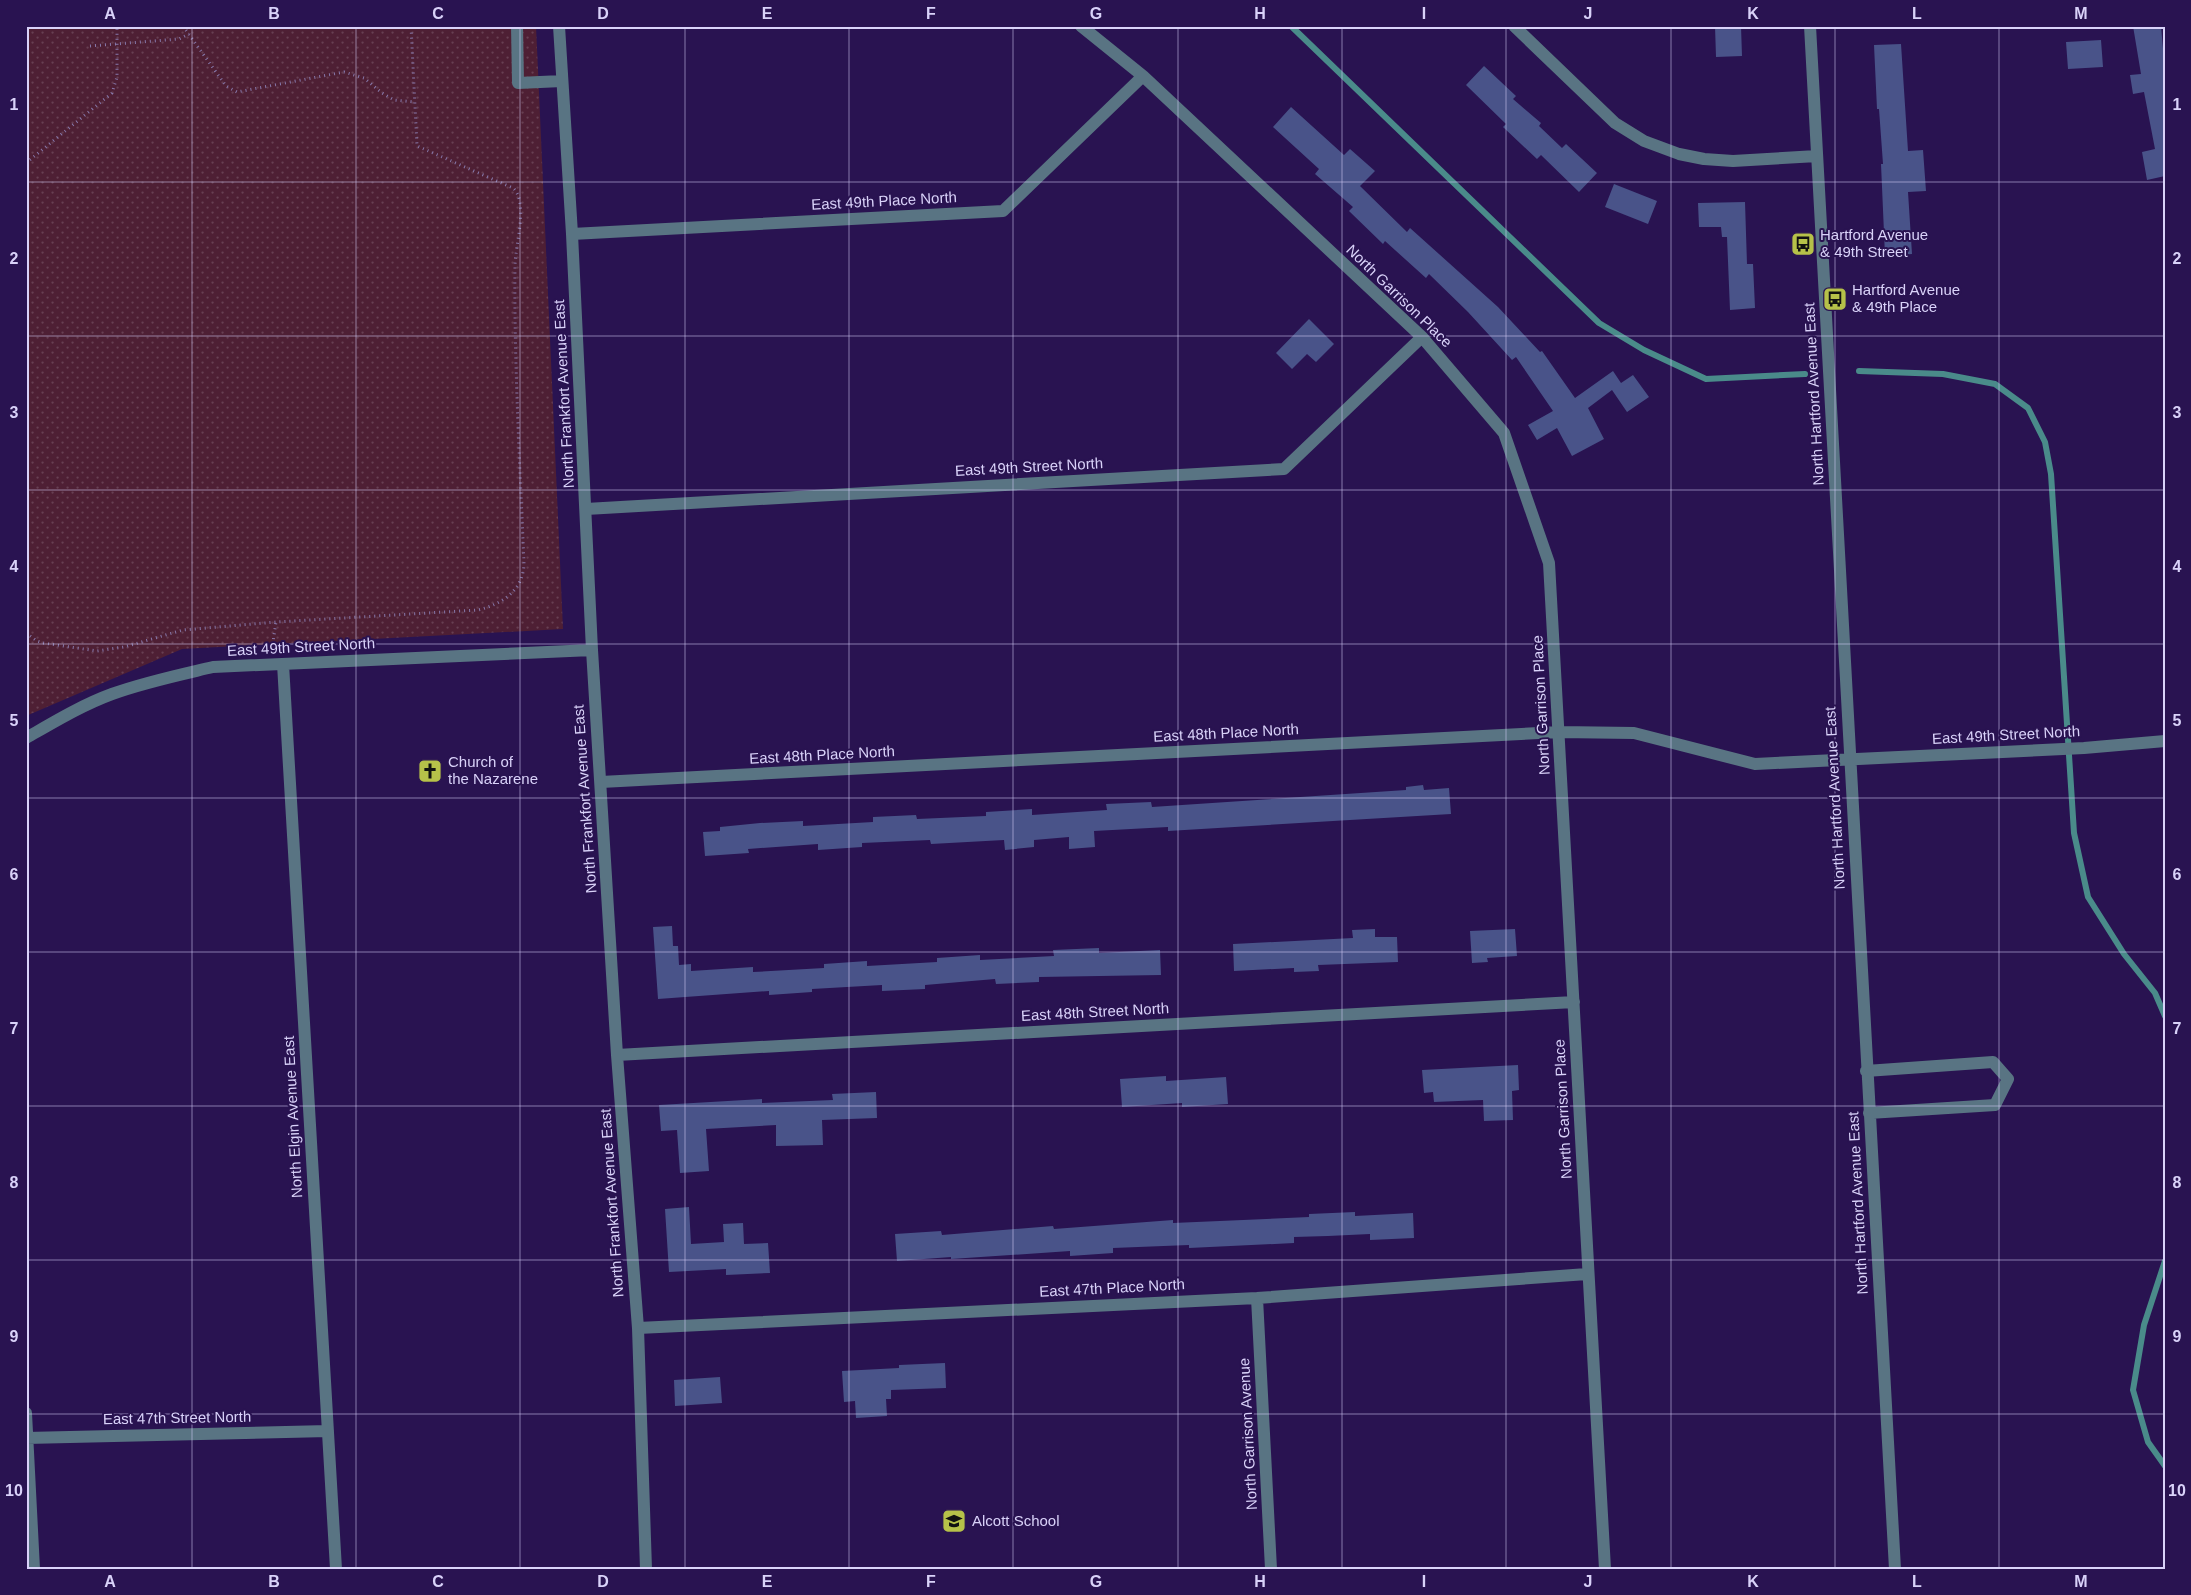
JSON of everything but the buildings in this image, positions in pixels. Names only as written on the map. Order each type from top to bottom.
[{"type":"street","points":[[517,26],[518,83],[562,81]]},
{"type":"street","name":"North Frankfort Avenue East","points":[[559,26],[572,234],[592,650],[617,1055],[638,1328],[646,1569]]},
{"type":"street","name":"North Garrison Place","points":[[1081,26],[1143,76],[1422,337],[1504,433],[1508,442],[1549,563],[1604,1569]]},
{"type":"street","points":[[1514,26],[1615,123],[1644,141],[1679,154],[1704,159],[1733,161],[1817,156]]},
{"type":"street","name":"North Hartford Avenue East","points":[[1810,26],[1866,1071],[1895,1569]]},
{"type":"street","name":"East 49th Place North","points":[[572,234],[1003,211],[1143,76]]},
{"type":"street","name":"East 49th Street North","points":[[586,509],[1284,469],[1422,337]]},
{"type":"street","name":"East 49th Street North","points":[[26,738],[62,717],[111,694],[156,680],[213,667],[592,650]]},
{"type":"street","name":"North Elgin Avenue East","points":[[278,664],[336,1569]]},
{"type":"street","name":"East 48th Place North","points":[[601,782],[1559,732],[1634,733],[1755,764],[1850,760]]},
{"type":"street","name":"East 49th Street North","points":[[1850,760],[2084,748],[2165,741]]},
{"type":"street","name":"East 48th Street North","points":[[617,1055],[1574,1002]]},
{"type":"street","points":[[1866,1071],[1993,1062],[2008,1079],[1995,1105],[1869,1113]]},
{"type":"street","name":"East 47th Place North","points":[[638,1328],[1257,1298],[1588,1274]]},
{"type":"street","name":"North Garrison Avenue","points":[[1257,1298],[1271,1569]]},
{"type":"street","points":[[26,1413],[34,1569]]},
{"type":"street","name":"East 47th Street North","points":[[27,1438],[328,1432]]},
{"type":"path","points":[[26,163],[112,93],[117,77],[117,26]]},
{"type":"path","points":[[183,26],[226,86],[237,92],[333,72],[344,72],[364,78],[394,100],[415,102]]},
{"type":"path","points":[[26,633],[36,641],[43,643],[97,650],[124,647],[173,632],[276,622],[478,610],[496,605],[506,598],[520,583],[524,574],[515,276],[521,212],[519,196],[513,188],[417,146],[411,26]]},
{"type":"path","points":[[90,46],[178,39],[189,34]]},
{"type":"path","points":[[276,622],[278,664]]},
{"type":"shaded area","points":[[26,26],[536,26],[563,629],[182,649],[26,716]]},
{"type":"waterway","points":[[1291,26],[1599,323],[1644,350],[1706,379],[1805,374]]},
{"type":"waterway","points":[[1859,371],[1943,374],[1995,384],[2028,408],[2045,442],[2051,474],[2074,833],[2088,897],[2124,954],[2155,993],[2165,1016]]},
{"type":"waterway","points":[[2165,1261],[2144,1325],[2133,1390],[2148,1442],[2165,1466]]},
{"type":"place","name":"Hartford Avenue & 49th Street","points":[[1803,244]]},
{"type":"place","name":"Hartford Avenue & 49th Place","points":[[1835,299]]},
{"type":"place","name":"Church of the Nazarene","points":[[430,771]]},
{"type":"place","name":"Alcott School","points":[[954,1521]]}]
